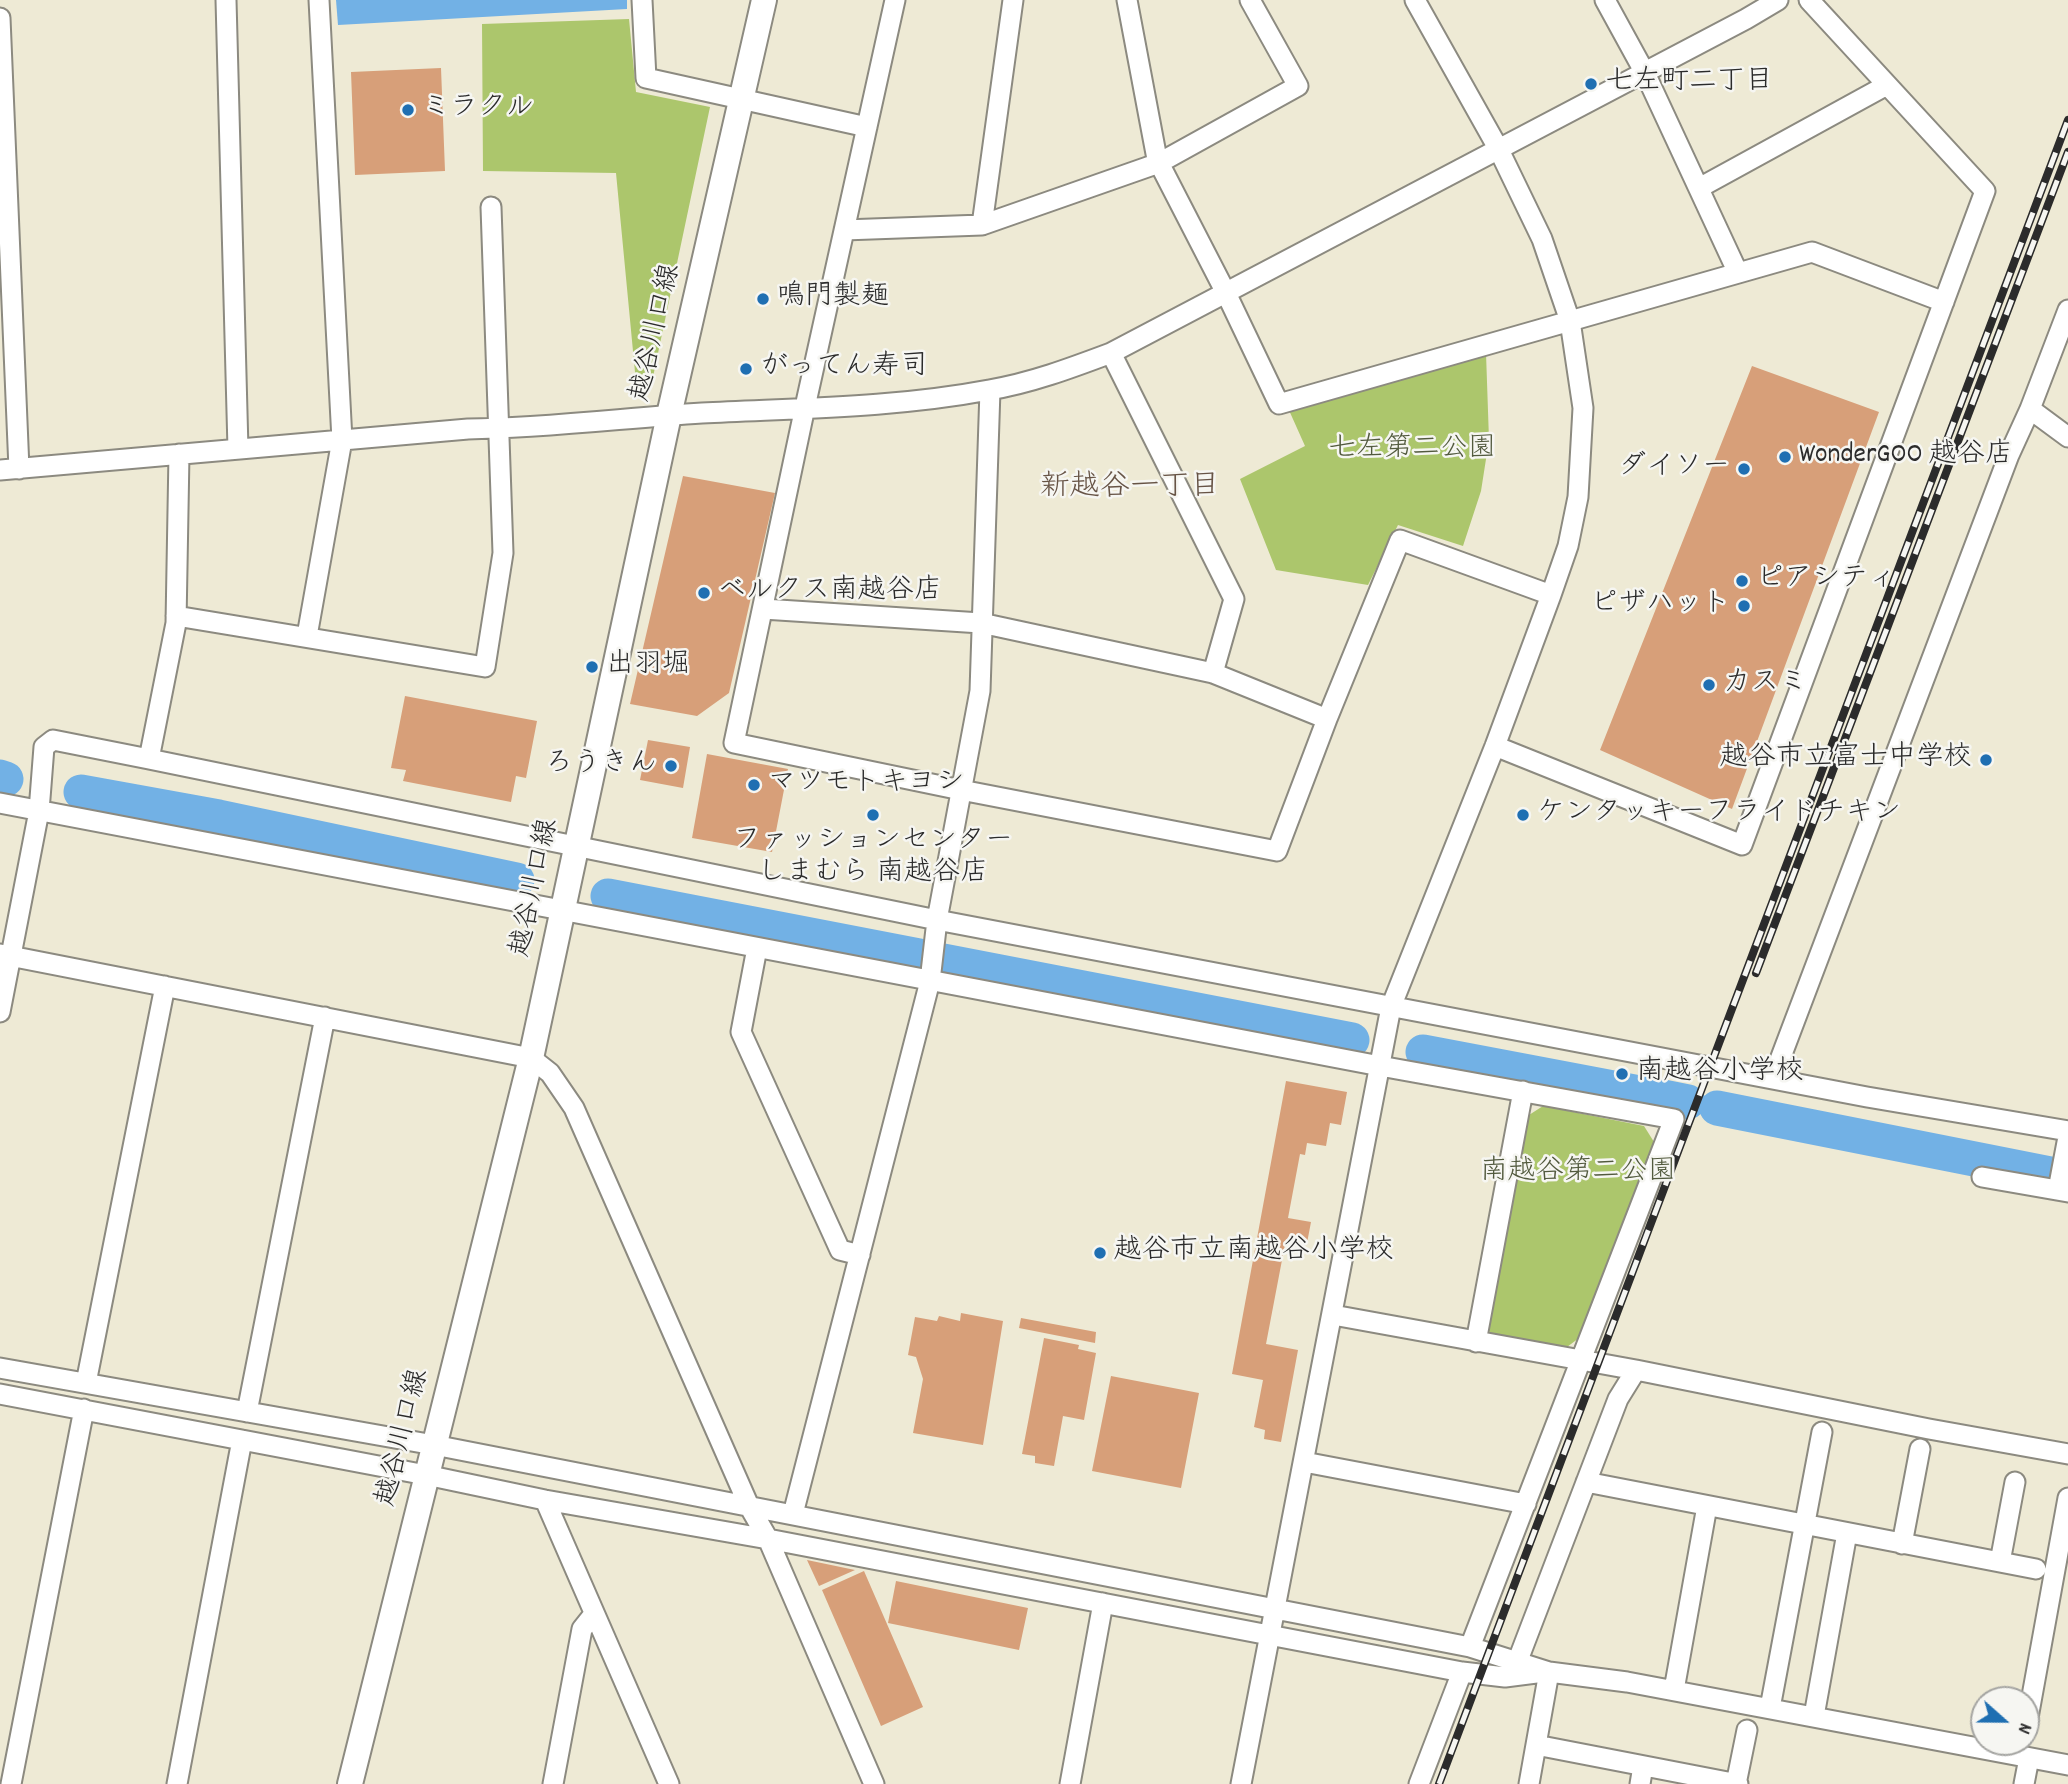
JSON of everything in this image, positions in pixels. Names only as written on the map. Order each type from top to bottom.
[{"type":"main road","name":"越谷川口線","points":[[350,1784],[531,1058],[669,415],[764,0]]},
{"type":"street","points":[[226,0],[238,449]]},
{"type":"street","points":[[307,636],[342,440],[319,0]]},
{"type":"street","points":[[642,0],[646,78],[867,127]]},
{"type":"street","points":[[895,0],[734,743],[961,790],[1277,850],[1327,719],[1401,540],[1551,594]]},
{"type":"street","points":[[982,225],[1013,0]]},
{"type":"street","points":[[1127,0],[1158,163],[1226,293],[1279,404],[1812,252],[1944,302]]},
{"type":"street","points":[[844,230],[982,225],[1158,163],[1298,86],[1250,0]]},
{"type":"street","points":[[1241,1784],[1391,1007],[1495,747],[1568,545],[1578,497],[1583,408],[1570,321],[1542,239],[1498,148],[1415,0]]},
{"type":"street","points":[[1605,0],[1645,73],[1738,273]]},
{"type":"street","points":[[0,18],[10,469],[468,429],[873,404],[990,390],[1052,375],[1111,353],[1645,73],[1778,0]]},
{"type":"street","points":[[1495,747],[1742,845],[1985,191],[1809,0]]},
{"type":"street","points":[[1699,188],[1887,85]]},
{"type":"street","points":[[176,616],[485,667],[503,553],[491,207]]},
{"type":"street","points":[[1773,1078],[2009,455],[2030,409],[2068,310]]},
{"type":"street","points":[[1111,353],[1234,599],[1213,673]]},
{"type":"street","points":[[793,1514],[930,981],[937,920],[980,691],[990,390]]},
{"type":"street","points":[[2030,409],[2068,437]]},
{"type":"street","points":[[149,759],[176,616],[179,454]]},
{"type":"street","points":[[763,609],[981,623],[1213,673],[1327,719]]},
{"type":"street","points":[[0,1012],[6,955],[39,811],[44,747],[53,740],[937,920],[1867,1097],[2068,1131]]},
{"type":"street","points":[[0,803],[1380,1066],[1674,1119],[1470,1647]]},
{"type":"street","points":[[757,948],[741,1032],[840,1250],[860,1255]]},
{"type":"street","points":[[6,955],[531,1058],[550,1073],[574,1108],[749,1506],[768,1539],[874,1784]]},
{"type":"street","points":[[86,1384],[165,986]]},
{"type":"street","points":[[247,1412],[325,1017]]},
{"type":"street","points":[[1476,1342],[1523,1091]]},
{"type":"street","points":[[1982,1177],[2063,1191],[2068,1137]]},
{"type":"street","points":[[1333,1315],[1636,1370],[2068,1454]]},
{"type":"street","points":[[0,1368],[434,1445],[793,1514],[1470,1647],[1549,1672]]},
{"type":"street","points":[[1518,1660],[1618,1399],[1636,1370]]},
{"type":"street","points":[[0,1394],[545,1500],[768,1539],[1462,1672],[1506,1676],[1549,1672],[1626,1682],[1970,1743]]},
{"type":"street","points":[[11,1784],[84,1409]]},
{"type":"street","points":[[1770,1708],[1822,1432]]},
{"type":"street","points":[[177,1784],[242,1440]]},
{"type":"street","points":[[1902,1544],[1920,1449]]},
{"type":"street","points":[[1304,1462],[1526,1504]]},
{"type":"street","points":[[1587,1482],[2036,1569]]},
{"type":"street","points":[[2000,1562],[2015,1482]]},
{"type":"street","points":[[2034,1686],[2068,1498]]},
{"type":"street","points":[[545,1500],[669,1784]]},
{"type":"street","points":[[1674,1690],[1707,1506]]},
{"type":"street","points":[[1814,1716],[1847,1533]]},
{"type":"street","points":[[1070,1784],[1102,1603]]},
{"type":"street","points":[[553,1784],[582,1629],[594,1614]]},
{"type":"street","points":[[1419,1784],[1462,1672]]},
{"type":"street","points":[[1528,1784],[1549,1672]]},
{"type":"street","points":[[1536,1745],[1642,1775],[1737,1784],[1747,1730]]},
{"type":"street","points":[[2024,1784],[2025,1756]]},
{"type":"street","points":[[2038,1756],[2068,1765]]},
{"type":"green space","points":[[629,19],[636,92],[710,107],[650,391],[637,393],[616,173],[483,171],[482,24]]},
{"type":"green space","name":"七左第二公園","points":[[1486,353],[1489,440],[1481,491],[1463,546],[1398,525],[1368,585],[1276,570],[1240,479],[1305,446],[1288,408]]},
{"type":"green space","name":"南越谷第二公園","points":[[1543,1106],[1644,1126],[1654,1142],[1579,1338],[1567,1347],[1492,1336],[1487,1328],[1529,1115]]},
{"type":"water","points":[[336,0],[627,0],[627,9],[338,25]]},
{"type":"building","points":[[441,68],[445,171],[355,175],[351,72]]},
{"type":"building","name":"ピアシティ","points":[[1752,366],[1879,412],[1732,809],[1600,750]]},
{"type":"building","name":"ベルクス南越谷店","points":[[683,476],[775,493],[729,693],[697,716],[630,704]]},
{"type":"building","points":[[405,696],[537,721],[526,778],[516,776],[511,802],[403,781],[406,770],[391,768]]},
{"type":"building","points":[[648,740],[690,747],[683,788],[640,780]]},
{"type":"building","points":[[707,754],[788,769],[772,852],[692,838]]},
{"type":"building","points":[[1286,1081],[1347,1092],[1341,1125],[1330,1123],[1326,1146],[1307,1143],[1305,1155],[1300,1154],[1288,1218],[1311,1222],[1307,1243],[1286,1239],[1266,1344],[1298,1350],[1281,1442],[1264,1439],[1265,1430],[1254,1427],[1263,1380],[1232,1374]]},
{"type":"building","points":[[961,1313],[1003,1321],[983,1445],[913,1433],[923,1379],[916,1357],[908,1355],[915,1317],[937,1321],[939,1316],[960,1321]]},
{"type":"building","points":[[1021,1318],[1096,1332],[1095,1343],[1019,1328]]},
{"type":"building","points":[[1044,1338],[1079,1345],[1078,1349],[1096,1353],[1084,1420],[1063,1416],[1054,1466],[1035,1463],[1035,1456],[1022,1454]]},
{"type":"building","points":[[1111,1376],[1199,1393],[1181,1488],[1092,1471]]},
{"type":"building","points":[[807,1560],[855,1570],[819,1586]]},
{"type":"building","points":[[864,1571],[923,1707],[881,1726],[822,1590]]},
{"type":"building","points":[[896,1581],[1028,1608],[1019,1650],[888,1623]]},
{"type":"waterway","points":[[0,777],[6,779]]},
{"type":"waterway","points":[[81,792],[219,817],[517,880]]},
{"type":"waterway","points":[[608,896],[919,956]]},
{"type":"waterway","points":[[943,961],[1352,1040]]},
{"type":"waterway","points":[[1423,1052],[1650,1095]]},
{"type":"waterway","points":[[1663,1097],[1688,1102]]},
{"type":"waterway","points":[[1717,1108],[2050,1174]]},
{"type":"railway","points":[[1439,1784],[2068,120]]},
{"type":"railway","points":[[1756,973],[2068,152]]},
{"type":"place","name":"七左町二丁目","points":[[1591,84]]},
{"type":"place","name":"ミラクル","points":[[408,110]]},
{"type":"place","name":"鳴門製麺","points":[[763,299]]},
{"type":"place","name":"がってん寿司","points":[[746,369]]},
{"type":"place","name":"WonderGOO 越谷店","points":[[1785,457]]},
{"type":"place","name":"ダイソー","points":[[1744,469]]},
{"type":"place","name":"ピアシティ","points":[[1742,581]]},
{"type":"place","name":"ベルクス南越谷店","points":[[704,593]]},
{"type":"place","name":"ピザハット","points":[[1744,606]]},
{"type":"place","name":"出羽堀","points":[[592,667]]},
{"type":"place","name":"カスミ","points":[[1709,685]]},
{"type":"place","name":"越谷市立富士中学校","points":[[1986,760]]},
{"type":"place","name":"ろうきん","points":[[671,766]]},
{"type":"place","name":"マツモトキヨシ","points":[[754,785]]},
{"type":"place","name":"ファッションセンター しまむら 南越谷店","points":[[873,815]]},
{"type":"place","name":"ケンタッキーフライドチキン","points":[[1523,815]]},
{"type":"place","name":"南越谷小学校","points":[[1622,1074]]},
{"type":"place","name":"越谷市立南越谷小学校","points":[[1100,1253]]},
{"type":"district","name":"新越谷一丁目","points":[[1130,490]]}]
